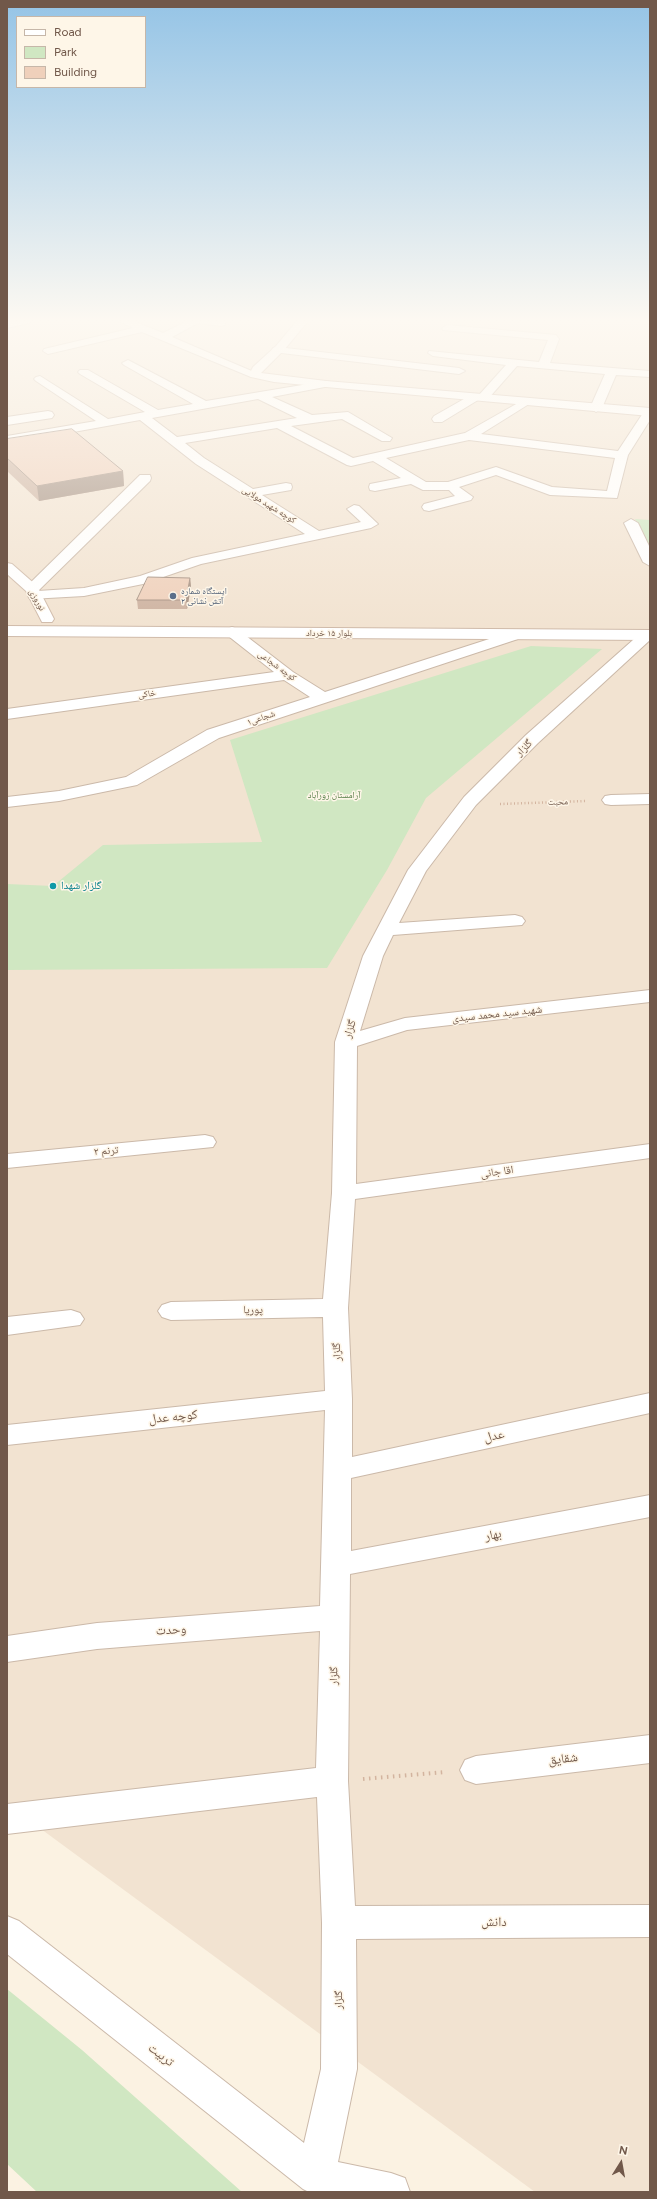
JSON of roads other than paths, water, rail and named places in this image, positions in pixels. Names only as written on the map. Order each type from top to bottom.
[{"type":"street","points":[[7,440],[103,424]]},
{"type":"street","name":"کوچه شهید مولایی","points":[[158,424],[175,441],[200,461],[318,536]]},
{"type":"street","points":[[175,441],[278,424],[351,462],[469,436],[489,424]]},
{"type":"street","points":[[360,424],[386,438]]},
{"type":"street","points":[[375,457],[422,486],[449,486],[496,471],[550,491],[612,495],[622,455],[642,424]]},
{"type":"street","points":[[469,436],[622,455]]},
{"type":"street","points":[[33,593],[145,478]]},
{"type":"street","points":[[375,487],[412,480]]},
{"type":"street","points":[[429,507],[466,497],[449,486]]},
{"type":"street","points":[[250,493],[286,487]]},
{"type":"street","points":[[33,593],[84,592],[136,582],[197,561],[371,524],[354,509]]},
{"type":"street","points":[[631,524],[650,562]]},
{"type":"street","name":"نوروزی","points":[[7,567],[33,593],[47,619]]},
{"type":"street","name":"بلوار ۱۵ خرداد","points":[[7,619],[47,619],[232,632],[519,634],[649,630]]},
{"type":"street","name":"بلوار ۱۵ خرداد","points":[[7,631],[163,626],[649,630]]},
{"type":"street","name":"گلزار","points":[[316,2176],[339,2069],[338,1923],[332,1781],[339,1399],[335,1308],[344,1193],[346,1042],[373,956],[417,870],[467,805],[532,739],[649,630]]},
{"type":"street","name":"کوچه شجاعی","points":[[232,632],[287,674],[323,698]]},
{"type":"street","name":"شجاعی۱","points":[[7,802],[59,796],[131,782],[213,734],[519,634]]},
{"type":"street","name":"خاکی","points":[[7,714],[287,674]]},
{"type":"street","points":[[611,800],[650,799]]},
{"type":"street","points":[[386,930],[515,921]]},
{"type":"street","name":"شهید سید محمد سیدی","points":[[346,1042],[405,1024],[650,996]]},
{"type":"street","name":"ترنم ۲","points":[[7,1160],[205,1142]]},
{"type":"street","name":"اقا جانی","points":[[344,1193],[650,1151]]},
{"type":"street","name":"پوریا","points":[[171,1311],[335,1308]]},
{"type":"street","points":[[7,1326],[71,1319]]},
{"type":"street","name":"کوچه عدل","points":[[7,1435],[339,1399]]},
{"type":"street","name":"عدل","points":[[338,1470],[650,1403]]},
{"type":"street","name":"بهار","points":[[336,1565],[650,1506]]},
{"type":"street","name":"وحدت","points":[[7,1649],[97,1636],[335,1617]]},
{"type":"street","name":"شقایق","points":[[476,1770],[650,1749]]},
{"type":"street","points":[[7,1819],[332,1781]]},
{"type":"street","name":"دانش","points":[[338,1923],[650,1920]]},
{"type":"street","name":"تربیت","points":[[7,1933],[316,2176]]},
{"type":"street","points":[[316,2176],[391,2192]]},
{"type":"place","name":"ایستگاه شماره ۲ آتش نشانی","points":[[173,596]]},
{"type":"place","name":"گلزار شهدا","points":[[53,886]]},
{"type":"park label","name":"آرامستان زورآباد","points":[[334,795]]}]
